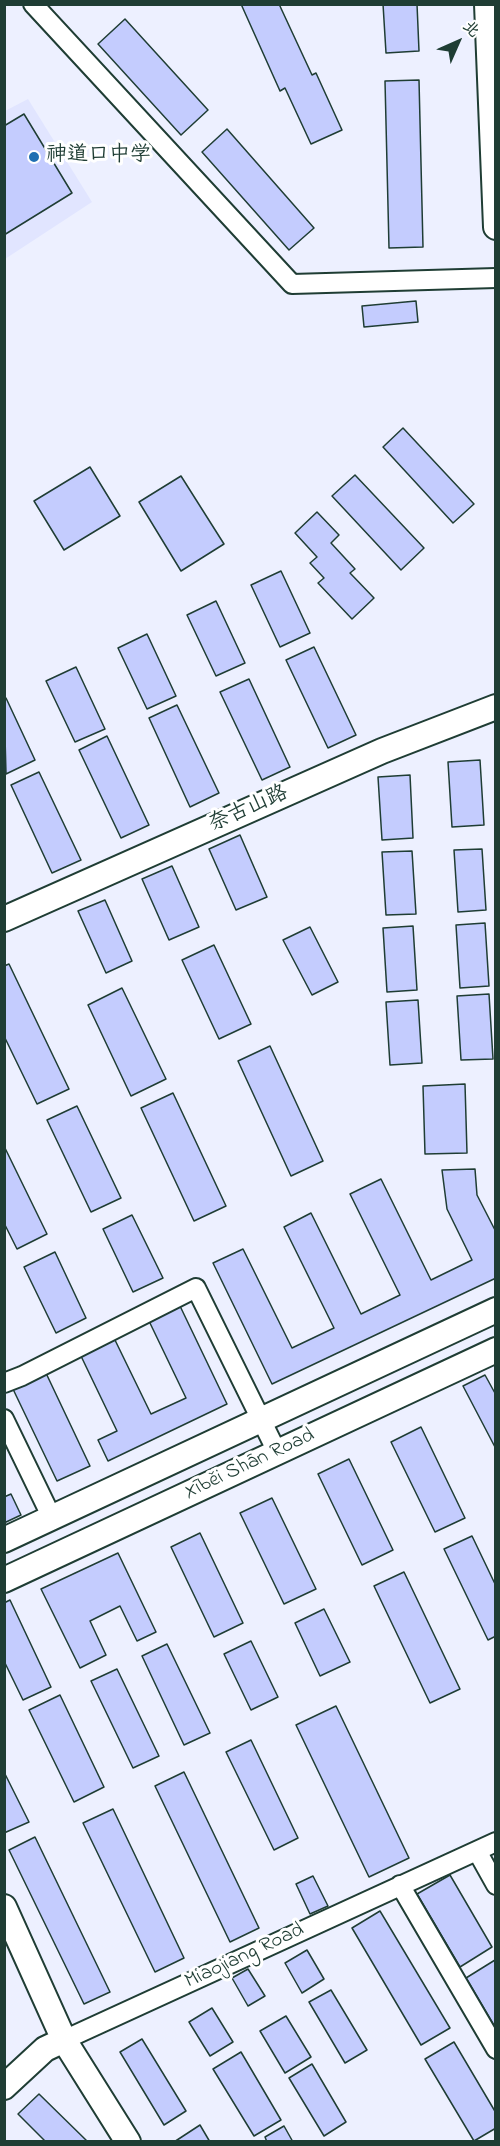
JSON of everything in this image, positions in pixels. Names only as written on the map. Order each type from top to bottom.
[{"type":"main road","points":[[487,4],[495,227]]},
{"type":"main road","name":"奈古山路","points":[[4,919],[382,751],[495,707]]},
{"type":"main road","name":"Xīběi Shān Road","points":[[4,1540],[495,1310]]},
{"type":"main road","name":"Xīběi Shān Road","points":[[4,1580],[277,1452],[494,1354]]},
{"type":"main road","points":[[4,1907],[64,2040],[128,2142]]},
{"type":"main road","name":"Miaojiang Road","points":[[4,2087],[45,2049],[64,2040]]},
{"type":"street","points":[[33,4],[292,284],[495,278]]},
{"type":"street","points":[[4,1383],[196,1288],[277,1452]]},
{"type":"street","points":[[4,1419],[52,1518]]},
{"type":"street","name":"Miaojiang Road","points":[[64,2040],[495,1842]]},
{"type":"street","points":[[477,1851],[495,1885]]},
{"type":"street","points":[[400,1885],[495,2049]]},
{"type":"shaded area","name":"神道口中学","points":[[28,99],[92,202],[5,259],[5,111]]},
{"type":"building","points":[[241,4],[279,4],[312,75],[316,73],[342,130],[311,144],[285,88],[280,91]]},
{"type":"building","points":[[383,4],[417,4],[419,51],[386,53]]},
{"type":"building","points":[[125,19],[208,110],[181,135],[98,44]]},
{"type":"building","points":[[419,80],[423,247],[389,248],[385,81]]},
{"type":"building","points":[[24,114],[72,193],[4,235],[4,126]]},
{"type":"building","points":[[227,129],[314,228],[289,250],[202,152]]},
{"type":"building","points":[[416,301],[418,322],[364,327],[362,306]]},
{"type":"building","points":[[403,428],[474,504],[453,523],[383,447]]},
{"type":"building","points":[[90,467],[120,516],[64,550],[34,501]]},
{"type":"building","points":[[355,475],[424,548],[401,570],[332,496]]},
{"type":"building","points":[[181,476],[224,544],[181,571],[139,502]]},
{"type":"building","points":[[317,512],[339,535],[331,543],[355,569],[350,573],[374,598],[352,619],[318,583],[324,578],[310,563],[317,557],[295,533]]},
{"type":"building","points":[[281,571],[310,633],[280,647],[251,585]]},
{"type":"building","points":[[216,601],[245,663],[216,676],[187,615]]},
{"type":"building","points":[[147,634],[176,696],[147,709],[118,648]]},
{"type":"building","points":[[314,647],[356,735],[328,748],[286,660]]},
{"type":"building","points":[[76,667],[105,729],[75,742],[46,681]]},
{"type":"building","points":[[249,679],[290,767],[262,780],[220,692]]},
{"type":"building","points":[[6,698],[35,760],[6,774],[4,699]]},
{"type":"building","points":[[177,705],[219,793],[190,807],[149,718]]},
{"type":"building","points":[[107,736],[149,825],[121,838],[79,750]]},
{"type":"building","points":[[480,760],[484,825],[452,827],[448,762]]},
{"type":"building","points":[[39,772],[81,860],[52,873],[11,785]]},
{"type":"building","points":[[410,775],[413,838],[382,840],[378,777]]},
{"type":"building","points":[[240,835],[267,897],[236,910],[209,849]]},
{"type":"building","points":[[482,849],[486,910],[458,912],[454,850]]},
{"type":"building","points":[[412,851],[416,914],[386,915],[382,852]]},
{"type":"building","points":[[172,866],[199,927],[169,940],[142,879]]},
{"type":"building","points":[[105,900],[132,961],[106,973],[78,911]]},
{"type":"building","points":[[485,923],[489,986],[460,988],[456,925]]},
{"type":"building","points":[[413,926],[417,990],[387,992],[383,928]]},
{"type":"building","points":[[310,927],[338,982],[312,995],[283,940]]},
{"type":"building","points":[[214,945],[251,1024],[219,1039],[182,960]]},
{"type":"building","points":[[9,964],[69,1089],[37,1104],[4,1036],[4,966]]},
{"type":"building","points":[[122,988],[166,1079],[131,1096],[88,1005]]},
{"type":"building","points":[[489,994],[493,1059],[461,1060],[457,996]]},
{"type":"building","points":[[418,1000],[422,1063],[390,1065],[386,1002]]},
{"type":"building","points":[[270,1046],[323,1161],[291,1176],[238,1061]]},
{"type":"building","points":[[465,1084],[467,1153],[425,1154],[423,1086]]},
{"type":"building","points":[[173,1093],[226,1206],[194,1221],[141,1108]]},
{"type":"building","points":[[77,1106],[121,1198],[91,1212],[47,1120]]},
{"type":"building","points":[[4,1146],[47,1234],[17,1249],[4,1223]]},
{"type":"building","points":[[475,1169],[477,1195],[496,1232],[496,1278],[272,1384],[213,1263],[243,1249],[292,1348],[334,1328],[284,1227],[311,1213],[361,1314],[400,1295],[350,1194],[381,1179],[431,1280],[472,1260],[447,1209],[442,1170]]},
{"type":"building","points":[[132,1215],[163,1278],[133,1292],[103,1229]]},
{"type":"building","points":[[55,1252],[86,1318],[56,1333],[24,1267]]},
{"type":"building","points":[[180,1306],[227,1404],[108,1461],[98,1440],[117,1431],[80,1354],[114,1338],[151,1414],[186,1398],[149,1321]]},
{"type":"building","points":[[45,1371],[90,1466],[57,1481],[12,1387]]},
{"type":"building","points":[[485,1375],[496,1395],[496,1449],[463,1386]]},
{"type":"building","points":[[421,1427],[465,1518],[435,1532],[391,1442]]},
{"type":"building","points":[[349,1459],[393,1550],[362,1565],[318,1474]]},
{"type":"building","points":[[11,1494],[21,1515],[4,1523],[4,1497]]},
{"type":"building","points":[[272,1498],[316,1589],[284,1604],[240,1513]]},
{"type":"building","points":[[200,1533],[243,1623],[214,1637],[171,1547]]},
{"type":"building","points":[[472,1536],[496,1586],[496,1636],[488,1640],[444,1549]]},
{"type":"building","points":[[118,1553],[156,1632],[137,1641],[120,1606],[90,1621],[106,1655],[80,1668],[41,1589]]},
{"type":"building","points":[[404,1572],[460,1689],[430,1703],[374,1586]]},
{"type":"building","points":[[10,1600],[51,1687],[23,1700],[4,1661],[4,1603]]},
{"type":"building","points":[[324,1609],[350,1662],[320,1676],[295,1623]]},
{"type":"building","points":[[251,1641],[278,1697],[251,1710],[224,1654]]},
{"type":"building","points":[[167,1644],[210,1733],[184,1745],[142,1656]]},
{"type":"building","points":[[117,1669],[159,1756],[133,1768],[91,1681]]},
{"type":"building","points":[[60,1695],[104,1787],[74,1802],[29,1710]]},
{"type":"building","points":[[336,1706],[409,1858],[369,1877],[296,1725]]},
{"type":"building","points":[[251,1740],[298,1838],[274,1850],[226,1752]]},
{"type":"building","points":[[4,1772],[29,1822],[4,1833]]},
{"type":"building","points":[[184,1772],[259,1928],[230,1942],[155,1786]]},
{"type":"building","points":[[113,1809],[184,1958],[155,1972],[83,1823]]},
{"type":"building","points":[[35,1837],[110,1992],[84,2004],[9,1850]]},
{"type":"building","points":[[450,1875],[492,1947],[460,1967],[417,1894]]},
{"type":"building","points":[[313,1876],[328,1906],[310,1914],[296,1884]]},
{"type":"building","points":[[380,1911],[450,2028],[421,2045],[352,1928]]},
{"type":"building","points":[[307,1950],[324,1979],[302,1993],[285,1963]]},
{"type":"building","points":[[496,1960],[496,2029],[466,1978]]},
{"type":"building","points":[[248,1969],[265,1996],[248,2006],[232,1978]]},
{"type":"building","points":[[331,1990],[367,2050],[345,2063],[309,2002]]},
{"type":"building","points":[[212,2008],[233,2042],[210,2056],[189,2022]]},
{"type":"building","points":[[286,2016],[311,2057],[285,2073],[260,2031]]},
{"type":"building","points":[[142,2039],[186,2111],[164,2125],[120,2052]]},
{"type":"building","points":[[454,2042],[496,2113],[496,2128],[474,2141],[425,2059]]},
{"type":"building","points":[[241,2052],[281,2120],[254,2136],[213,2069]]},
{"type":"building","points":[[312,2064],[346,2122],[324,2136],[289,2078]]},
{"type":"building","points":[[39,2094],[88,2142],[46,2142],[18,2114]]},
{"type":"building","points":[[200,2125],[210,2142],[174,2142]]},
{"type":"building","points":[[284,2126],[293,2142],[267,2142],[265,2137]]},
{"type":"place","name":"神道口中学","points":[[34,157]]}]
